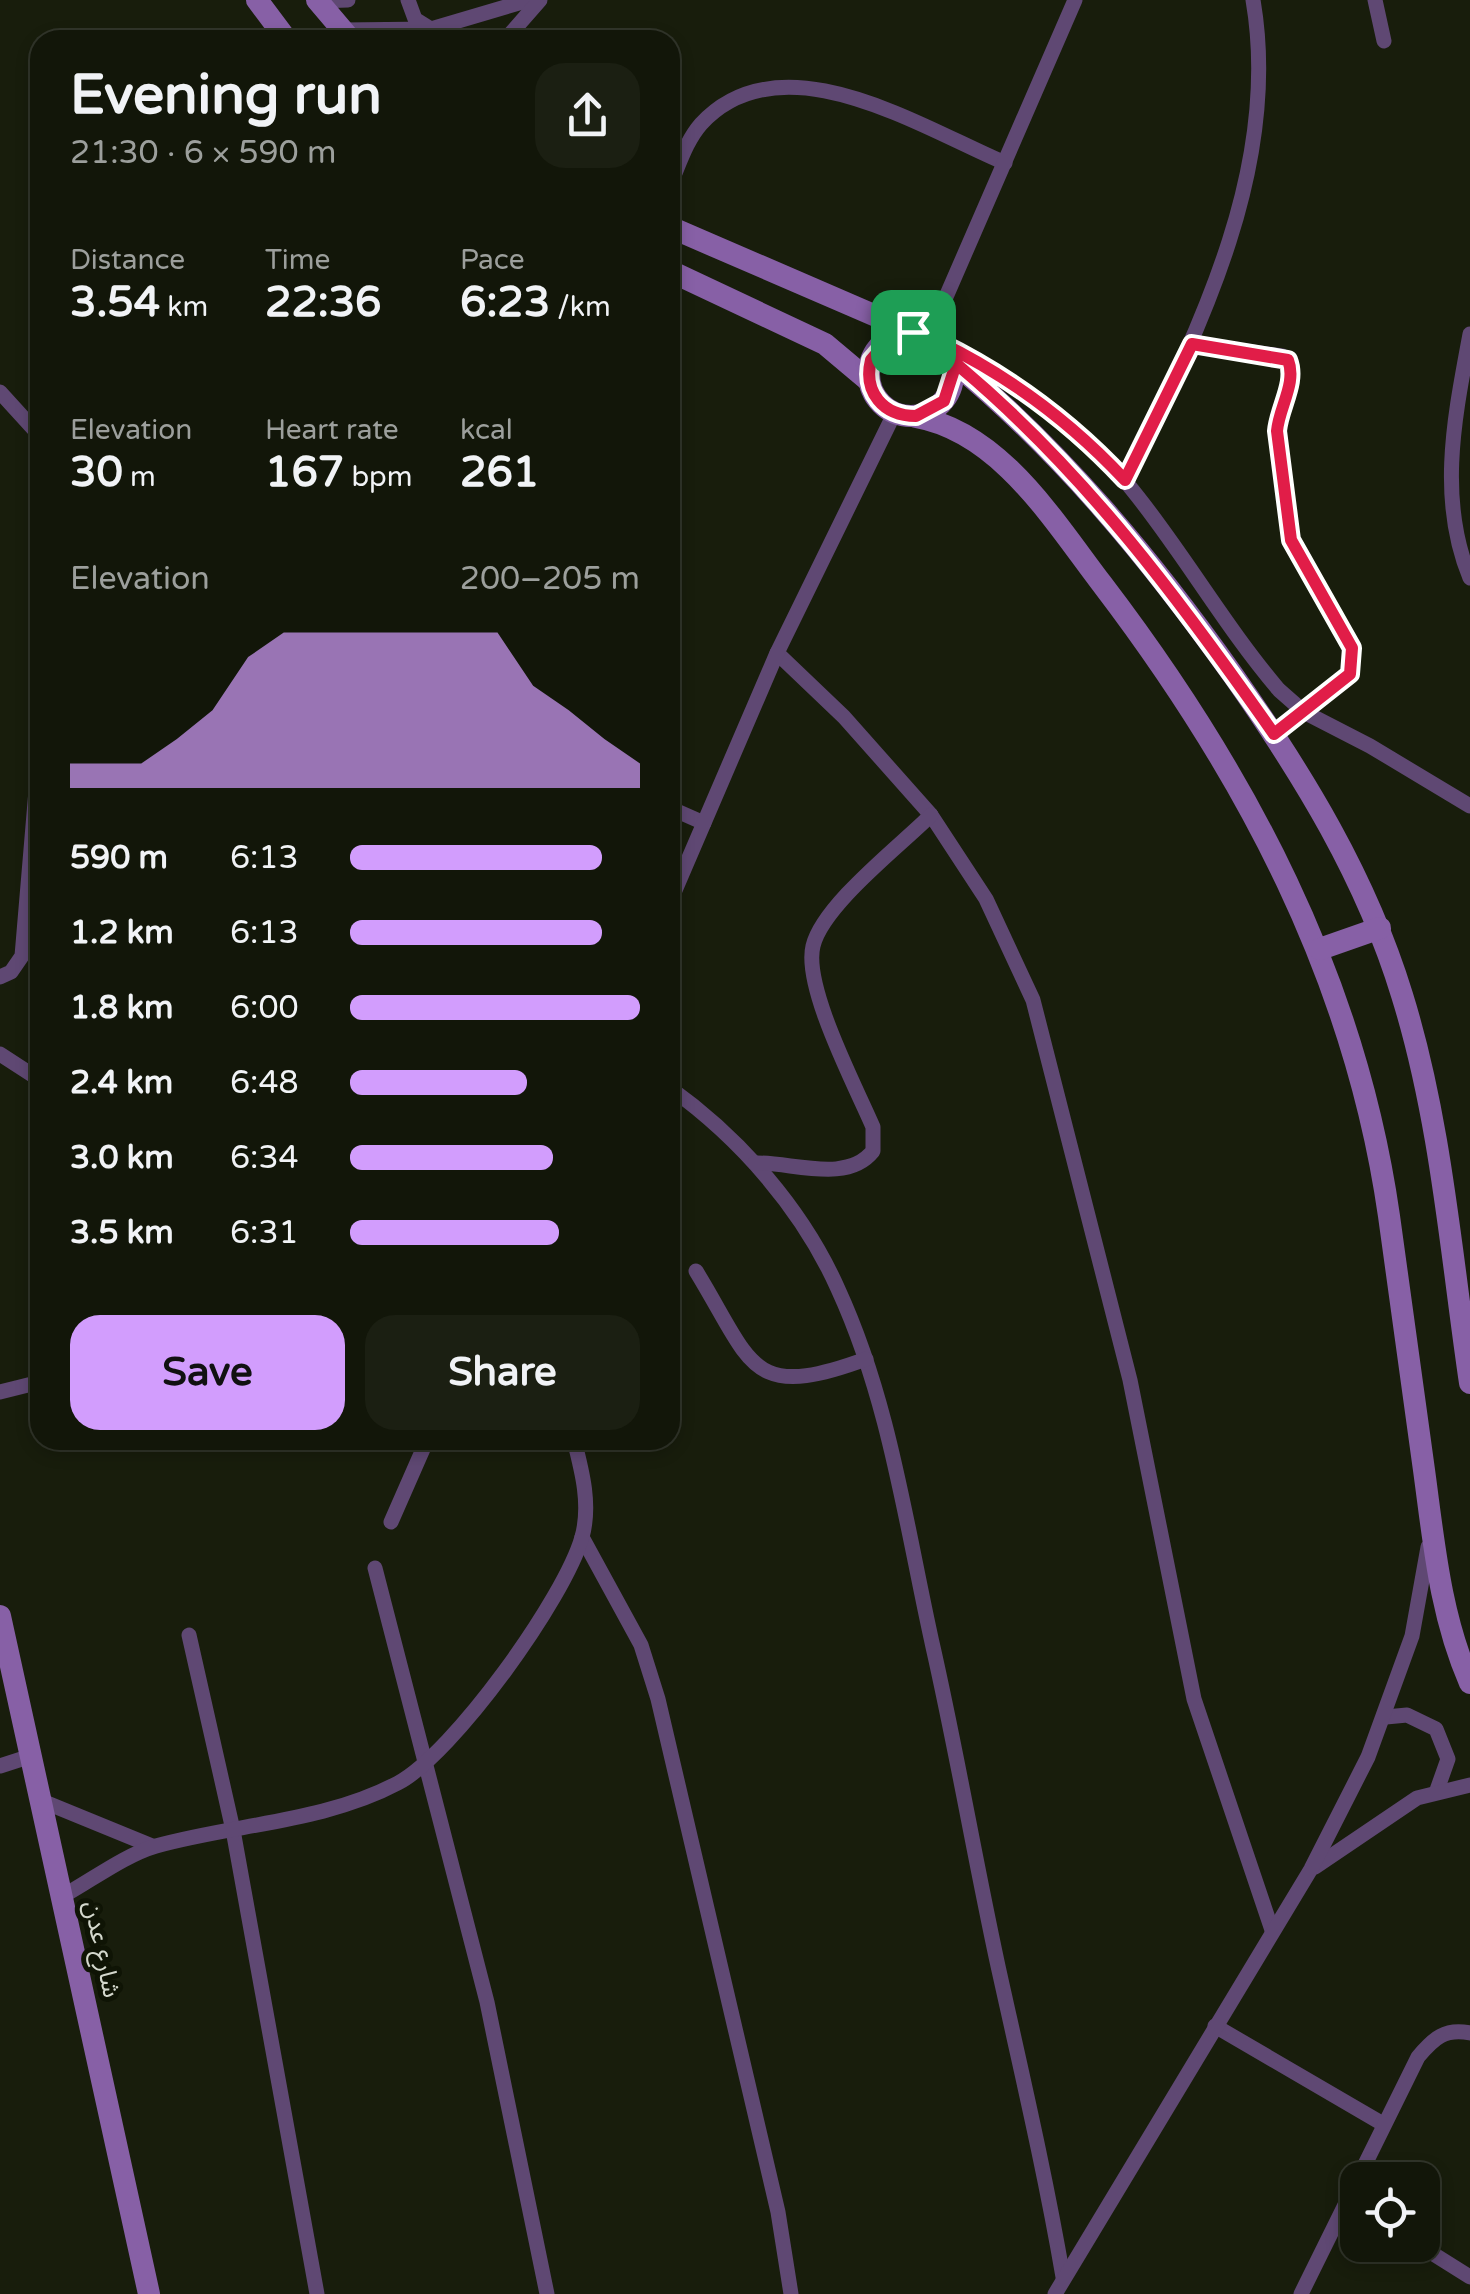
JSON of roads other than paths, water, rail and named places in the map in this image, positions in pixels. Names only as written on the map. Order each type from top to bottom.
[{"type":"street","points":[[256,0],[279,30]]},
{"type":"street","points":[[317,0],[348,0]]},
{"type":"street","points":[[317,0],[343,30]]},
{"type":"street","points":[[408,0],[415,19],[430,29]]},
{"type":"street","points":[[416,30],[530,0]]},
{"type":"street","points":[[514,30],[540,0]]},
{"type":"street","points":[[680,878],[777,653],[905,415],[944,401],[953,382],[933,342],[1075,0]]},
{"type":"street","points":[[1125,480],[1192,344],[1254,146],[1260,35],[1254,0]]},
{"type":"street","points":[[1376,0],[1384,41]]},
{"type":"street","points":[[680,163],[693,135],[712,114],[741,98],[793,86],[838,91],[1005,163]]},
{"type":"street","points":[[680,231],[998,373],[1053,411],[1125,480],[1260,668],[1304,712],[1387,755],[1470,806]]},
{"type":"street","points":[[680,277],[824,344],[869,381],[877,400],[905,415],[953,426],[992,452],[1124,613],[1243,794],[1320,949],[1353,1044],[1380,1156],[1443,1604],[1470,1683]]},
{"type":"street","points":[[1470,334],[1452,436],[1450,483],[1458,543],[1470,578]]},
{"type":"street","points":[[869,381],[876,350],[892,336],[933,342],[1048,447],[1126,532],[1312,792],[1380,928],[1428,1097],[1470,1383]]},
{"type":"street","points":[[1192,344],[1282,356],[1291,364],[1291,382],[1278,413],[1277,431],[1291,540],[1352,648],[1350,674],[1274,734]]},
{"type":"street","points":[[0,392],[30,425]]},
{"type":"street","points":[[777,653],[844,717],[931,816],[986,898],[1033,1000],[1130,1380],[1194,1698],[1272,1930]]},
{"type":"street","points":[[680,812],[704,822]]},
{"type":"street","points":[[755,1163],[838,1169],[856,1167],[874,1151],[873,1128],[815,980],[813,946],[844,901],[931,816]]},
{"type":"street","points":[[0,977],[11,972],[22,956],[30,862]]},
{"type":"street","points":[[1320,949],[1380,928]]},
{"type":"street","points":[[0,1054],[30,1074]]},
{"type":"street","points":[[680,1097],[755,1163],[800,1222],[838,1286],[866,1359],[896,1465],[998,1966],[1038,2133],[1063,2277]]},
{"type":"street","points":[[696,1271],[746,1352],[764,1372],[795,1380],[866,1359]]},
{"type":"street","points":[[0,1392],[30,1384]]},
{"type":"street","points":[[392,1522],[422,1450]]},
{"type":"street","points":[[63,1896],[152,1846],[366,1796],[423,1767],[464,1723],[551,1601],[582,1537],[584,1478],[577,1450]]},
{"type":"street","points":[[1055,2294],[1312,1869],[1386,1717],[1412,1636],[1430,1517]]},
{"type":"street","points":[[582,1537],[641,1646],[658,1700],[778,2212],[791,2294]]},
{"type":"street","points":[[374,1568],[487,2002],[547,2294]]},
{"type":"street","name":"شارع عدن","points":[[0,1616],[149,2294]]},
{"type":"street","points":[[189,1636],[232,1830],[317,2294]]},
{"type":"street","points":[[1386,1717],[1418,1717],[1442,1738],[1448,1759],[1438,1790]]},
{"type":"street","points":[[0,1766],[31,1756]]},
{"type":"street","points":[[1312,1869],[1392,1813],[1438,1790],[1470,1784]]},
{"type":"street","points":[[42,1800],[152,1846]]},
{"type":"street","points":[[1214,2026],[1383,2124]]},
{"type":"street","points":[[1368,2162],[1418,2056],[1434,2037],[1447,2031],[1470,2033]]},
{"type":"street","points":[[1301,2294],[1340,2224]]},
{"type":"street","points":[[1440,2257],[1470,2276]]}]
